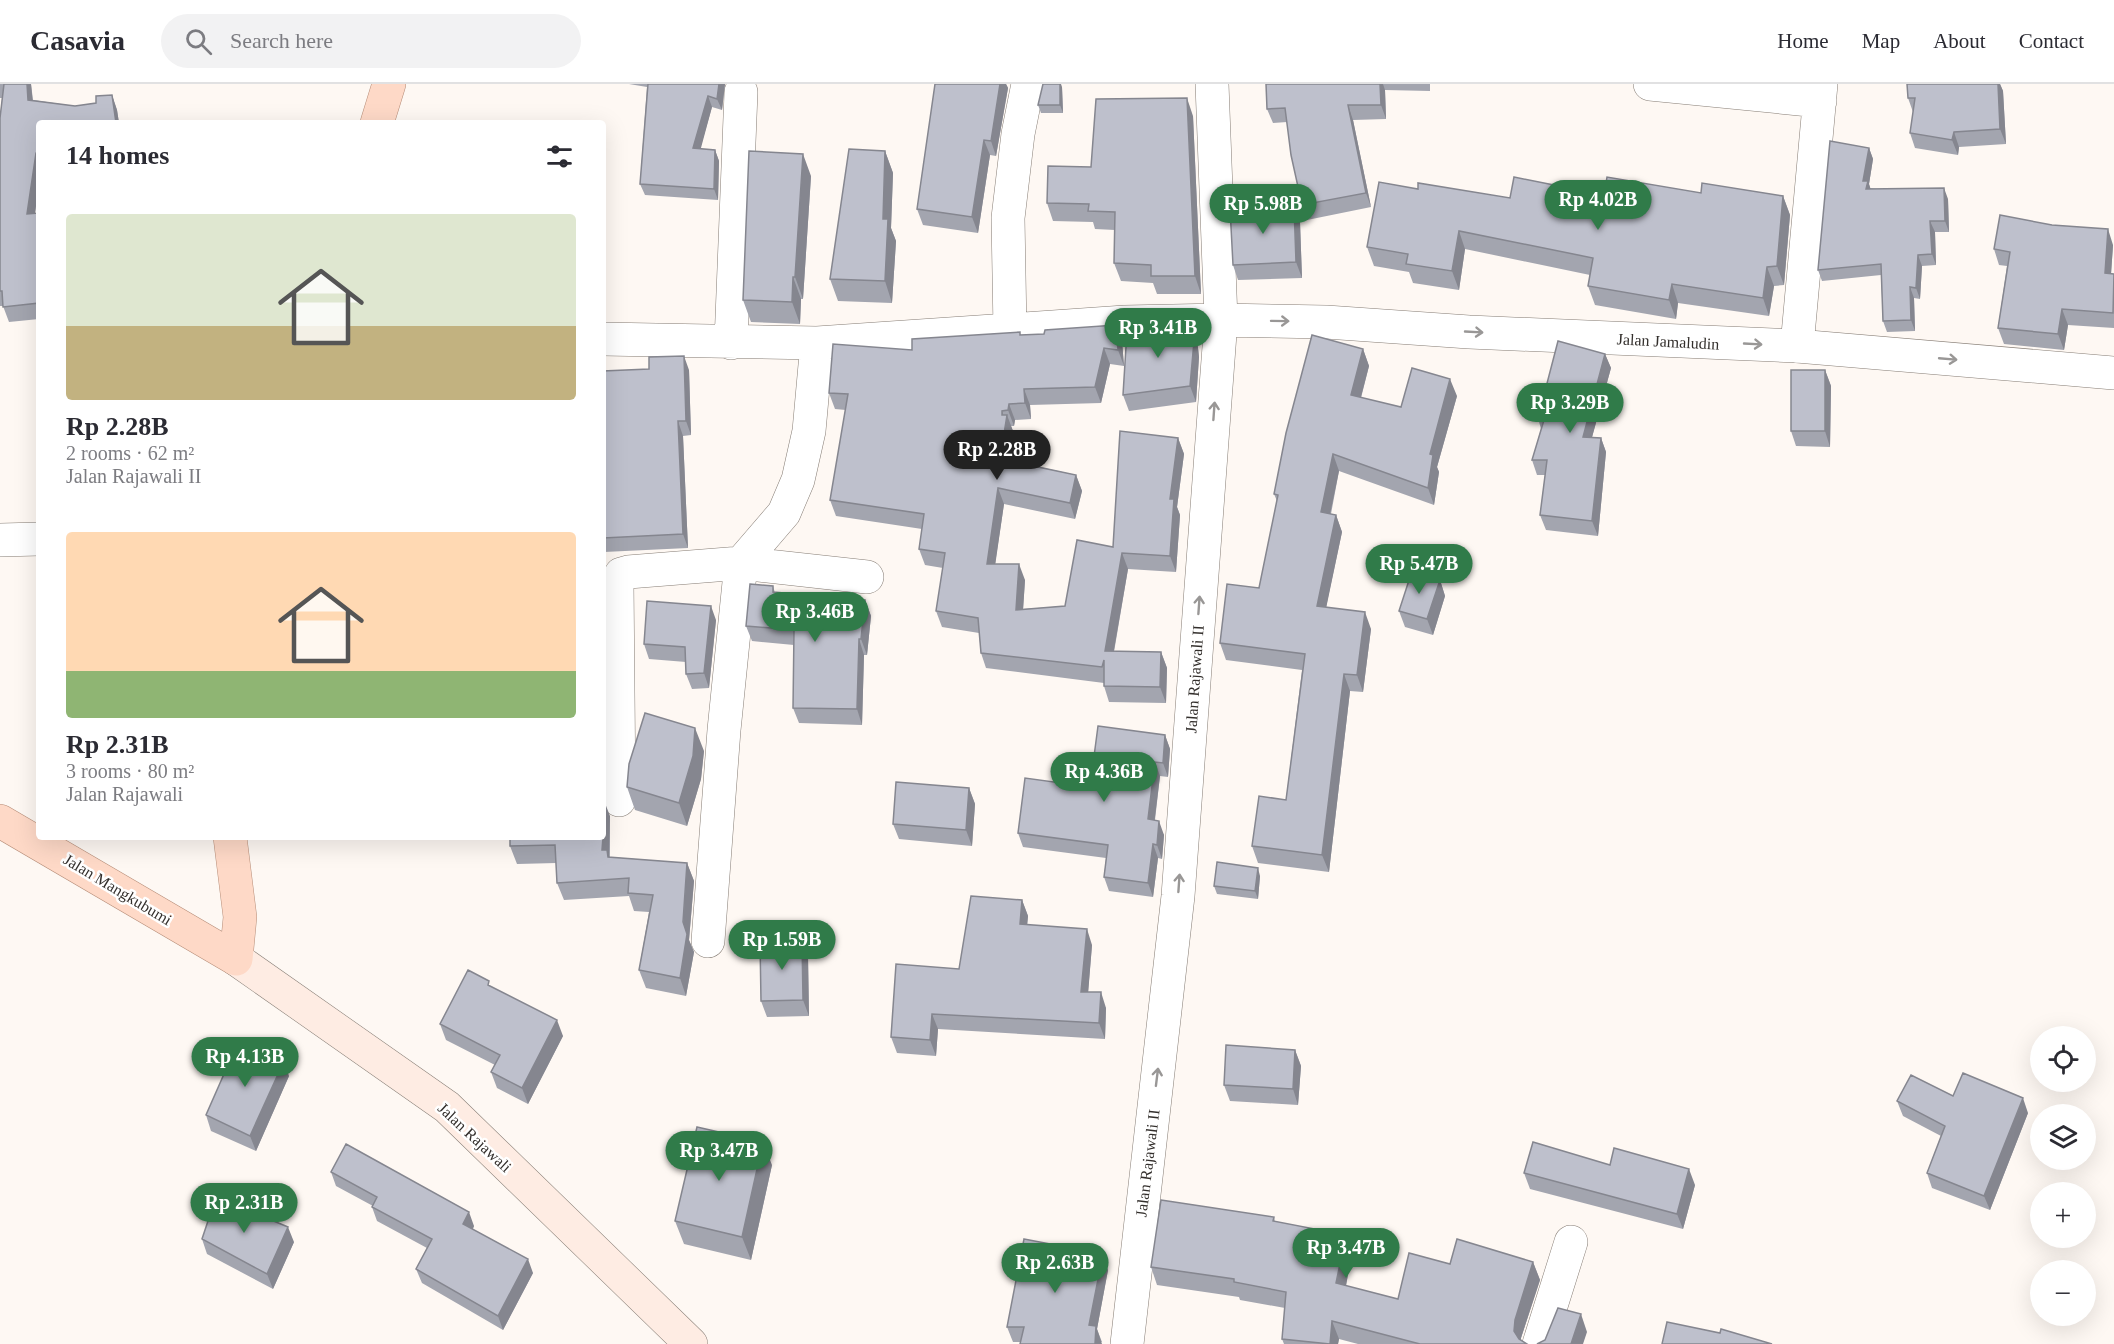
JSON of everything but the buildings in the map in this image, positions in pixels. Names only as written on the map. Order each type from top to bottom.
[{"type":"main road","points":[[378,120],[389,84]]},
{"type":"main road","name":"Jalan Mangkubumi","points":[[0,821],[36,840]]},
{"type":"main road","name":"Jalan Mangkubumi","points":[[37,840],[236,959]]},
{"type":"main road","points":[[230,840],[240,917],[236,959]]},
{"type":"main road","name":"Jalan Rajawali","points":[[236,959],[447,1107],[691,1344]]},
{"type":"street","points":[[1010,330],[1008,218],[1017,134],[1028,84]]},
{"type":"street","name":"Jalan Rajawali II","points":[[1126,1344],[1178,896],[1221,320],[1212,84]]},
{"type":"street","points":[[1650,84],[1821,93],[1797,346]]},
{"type":"street","points":[[730,343],[741,92]]},
{"type":"street","name":"Jalan Jamaludin","points":[[606,339],[817,343],[1125,322],[1221,320],[1326,322],[1469,332],[1797,346],[2114,373]]},
{"type":"street","points":[[708,941],[724,730],[741,563],[784,513],[798,480],[809,431],[817,343]]},
{"type":"street","points":[[0,540],[36,539]]},
{"type":"street","points":[[619,800],[617,582],[621,574],[741,563],[867,577]]},
{"type":"street","points":[[1539,1344],[1571,1242]]}]
